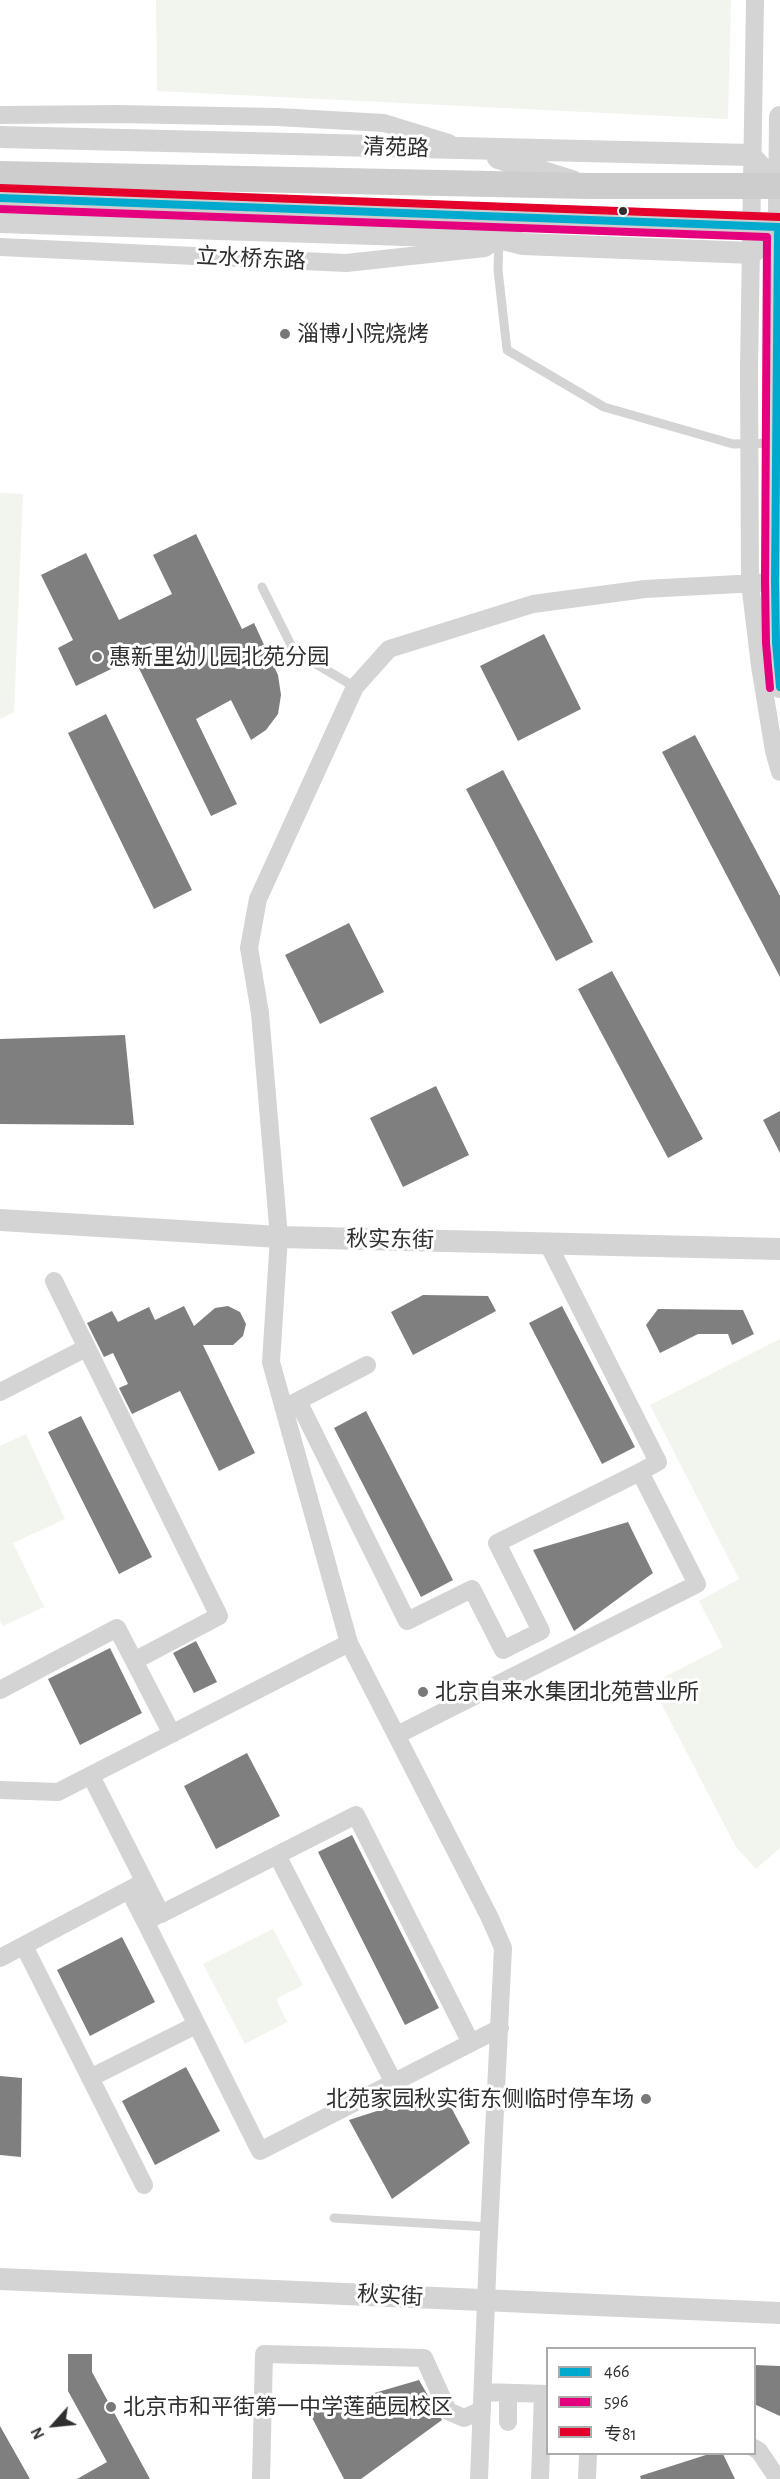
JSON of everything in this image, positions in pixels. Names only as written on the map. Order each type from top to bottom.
[{"type":"main road","name":"清苑路","points":[[0,174],[588,186],[779,186]]},
{"type":"main road","points":[[0,198],[499,227],[559,218],[752,224],[779,227]]},
{"type":"street","points":[[755,0],[750,583],[760,666],[774,751],[780,772]]},
{"type":"street","points":[[0,115],[117,114],[384,123],[588,186]]},
{"type":"street","points":[[780,117],[775,582],[776,643],[780,687]]},
{"type":"street","name":"清苑路","points":[[0,137],[750,155],[754,157]]},
{"type":"street","points":[[754,157],[779,186]]},
{"type":"street","points":[[0,222],[499,227],[523,244],[752,254],[779,227]]},
{"type":"street","name":"立水桥东路","points":[[0,247],[346,263],[484,248],[499,227]]},
{"type":"street","points":[[548,1244],[658,1462],[497,1543],[541,1631],[503,1650],[472,1589],[407,1621],[291,1405],[271,1362],[279,1238],[260,1013],[249,948],[258,898],[355,687],[389,649],[533,604],[645,589],[775,582]]},
{"type":"street","name":"秋实东街","points":[[0,1220],[279,1238],[780,1250]]},
{"type":"street","points":[[54,1281],[219,1616],[134,1661]]},
{"type":"street","points":[[0,1392],[86,1348]]},
{"type":"street","points":[[291,1405],[367,1365]]},
{"type":"street","points":[[291,1405],[349,1643],[503,1948],[479,2479]]},
{"type":"street","points":[[397,1736],[697,1584],[640,1472]]},
{"type":"street","points":[[0,1690],[117,1629],[172,1734]]},
{"type":"street","points":[[0,1790],[57,1792],[349,1643]]},
{"type":"street","points":[[91,1776],[137,1886],[153,1918],[196,2025],[260,2151],[500,2028]]},
{"type":"street","points":[[153,1918],[356,1815],[471,2043]]},
{"type":"street","points":[[277,1855],[394,2083]]},
{"type":"street","points":[[0,1958],[137,1886]]},
{"type":"street","points":[[24,1946],[144,2186]]},
{"type":"street","points":[[90,2078],[196,2025]]},
{"type":"street","name":"秋实街","points":[[0,2279],[780,2313]]},
{"type":"street","points":[[261,2479],[264,2354],[424,2358],[448,2411],[464,2418],[483,2410]]},
{"type":"street","points":[[483,2392],[545,2394],[540,2479]]},
{"type":"street","points":[[508,2393],[508,2422]]},
{"type":"street","points":[[756,2449],[778,2479]]},
{"type":"street","points":[[587,2479],[588,2455]]},
{"type":"lane","points":[[500,184],[498,270],[507,350],[604,407],[733,444],[777,443]]},
{"type":"lane","points":[[262,587],[294,651],[355,687]]},
{"type":"lane","points":[[334,2218],[489,2227]]},
{"type":"shaded area","points":[[156,0],[731,0],[728,119],[157,91]]},
{"type":"shaded area","points":[[0,493],[23,494],[14,712],[0,719]]},
{"type":"shaded area","points":[[780,1339],[780,1848],[756,1869],[736,1847],[651,1684],[723,1647],[699,1601],[739,1579],[650,1405]]},
{"type":"shaded area","points":[[26,1434],[65,1519],[13,1543],[44,1607],[3,1626],[0,1621],[0,1446]]},
{"type":"shaded area","points":[[273,1929],[303,1985],[276,1999],[287,2022],[245,2044],[203,1964]]},
{"type":"building","points":[[196,534],[242,629],[254,623],[278,675],[281,695],[278,714],[266,730],[251,740],[231,700],[196,719],[237,804],[211,816],[134,658],[76,686],[58,648],[73,640],[41,575],[86,553],[119,620],[172,594],[153,555]]},
{"type":"building","points":[[544,634],[581,709],[518,741],[480,666]]},
{"type":"building","points":[[106,714],[192,890],[154,909],[68,733]]},
{"type":"building","points":[[695,735],[780,896],[780,977],[662,752]]},
{"type":"building","points":[[503,770],[593,942],[556,961],[466,789]]},
{"type":"building","points":[[349,923],[384,992],[320,1024],[285,955]]},
{"type":"building","points":[[612,971],[703,1139],[668,1158],[578,989]]},
{"type":"building","points":[[125,1035],[134,1125],[0,1124],[0,1039]]},
{"type":"building","points":[[436,1086],[469,1155],[403,1187],[370,1118]]},
{"type":"building","points":[[780,1111],[780,1153],[763,1120]]},
{"type":"building","points":[[423,1295],[488,1296],[496,1311],[413,1355],[391,1312]]},
{"type":"building","points":[[184,1306],[194,1326],[215,1308],[228,1306],[240,1312],[246,1324],[243,1336],[233,1345],[203,1345],[255,1453],[219,1471],[180,1391],[132,1414],[119,1388],[128,1384],[113,1353],[104,1357],[87,1323],[112,1311],[118,1322],[149,1307],[155,1320]]},
{"type":"building","points":[[562,1306],[635,1447],[602,1464],[529,1323]]},
{"type":"building","points":[[658,1309],[743,1310],[754,1334],[732,1345],[728,1334],[698,1334],[660,1353],[646,1325]]},
{"type":"building","points":[[366,1411],[453,1580],[421,1597],[334,1428]]},
{"type":"building","points":[[81,1416],[152,1557],[119,1574],[48,1432]]},
{"type":"building","points":[[628,1522],[653,1573],[574,1631],[533,1550]]},
{"type":"building","points":[[196,1641],[217,1682],[194,1693],[173,1653]]},
{"type":"building","points":[[110,1648],[142,1713],[80,1745],[48,1679]]},
{"type":"building","points":[[247,1753],[280,1816],[216,1849],[184,1786]]},
{"type":"building","points":[[352,1835],[439,2008],[405,2025],[318,1852]]},
{"type":"building","points":[[122,1937],[155,2002],[90,2036],[57,1970]]},
{"type":"building","points":[[186,2067],[220,2131],[155,2165],[122,2101]]},
{"type":"building","points":[[0,2076],[22,2078],[21,2157],[0,2155]]},
{"type":"building","points":[[442,2090],[470,2143],[392,2199],[349,2120]]},
{"type":"building","points":[[68,2354],[92,2354],[92,2372],[150,2479],[77,2479],[107,2462],[68,2391]]},
{"type":"building","points":[[756,2365],[780,2366],[780,2416],[756,2405]]},
{"type":"building","points":[[419,2380],[442,2420],[361,2479],[344,2479],[309,2412]]},
{"type":"building","points":[[0,2426],[30,2479],[0,2479]]},
{"type":"building","points":[[706,2455],[723,2455],[735,2479],[641,2479],[640,2476]]},
{"type":"transit line","name":"专81","points":[[0,188],[780,217]]},
{"type":"transit line","name":"466","points":[[0,198],[778,227],[775,582],[776,643],[780,687]]},
{"type":"transit line","name":"596","points":[[0,209],[767,237],[765,582],[766,643],[770,688]]},
{"type":"place","name":"淄博小院烧烤","points":[[285,334]]},
{"type":"place","name":"惠新里幼儿园北苑分园","points":[[97,657]]},
{"type":"place","name":"北京自来水集团北苑营业所","points":[[423,1692]]},
{"type":"place","name":"北苑家园秋实街东侧临时停车场","points":[[646,2099]]},
{"type":"place","name":"北京市和平街第一中学莲葩园校区","points":[[111,2407]]}]
